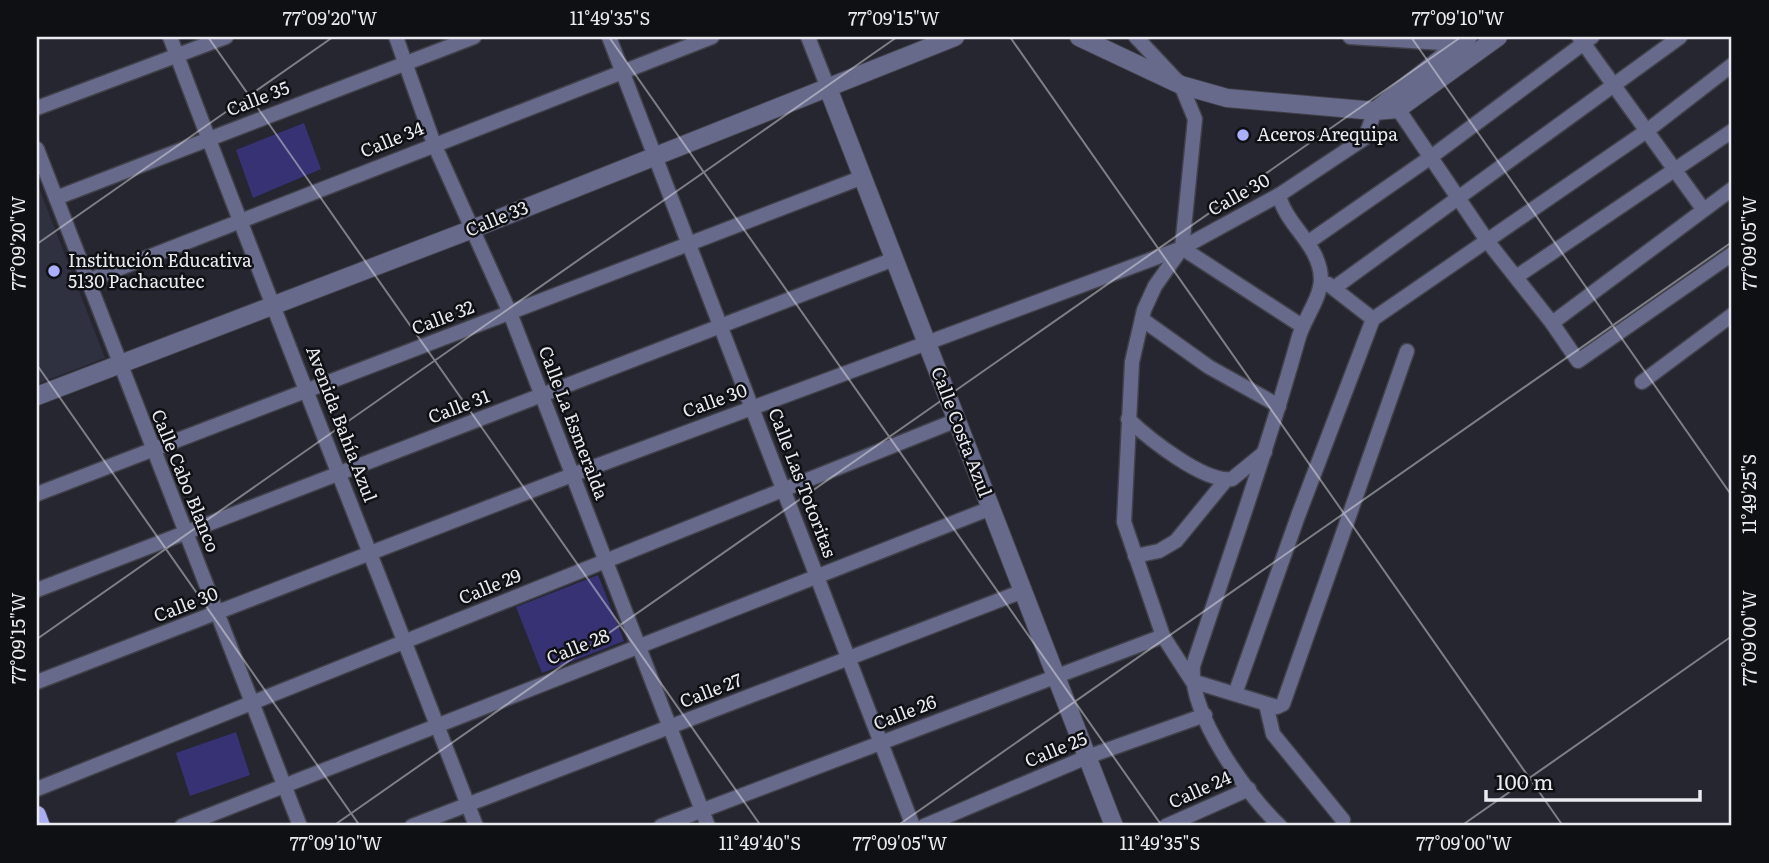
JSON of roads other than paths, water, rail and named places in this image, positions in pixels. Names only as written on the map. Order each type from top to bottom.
[{"type":"main road","points":[[37,816],[41,826]]},
{"type":"street","name":"Avenida Bahía Azul","points":[[170,37],[207,139],[308,390],[476,826]]},
{"type":"street","points":[[37,108],[226,37]]},
{"type":"street","name":"Calle La Esmeralda","points":[[396,37],[434,144],[470,230],[510,313],[708,826]]},
{"type":"street","name":"Calle 35","points":[[56,198],[474,37]]},
{"type":"street","name":"Calle Las Totoritas","points":[[609,37],[913,826]]},
{"type":"street","name":"Calle 34","points":[[87,281],[712,37]]},
{"type":"street","name":"Calle Costa Azul","points":[[808,37],[1114,826]]},
{"type":"street","name":"Calle 33","points":[[37,396],[470,230],[955,37]]},
{"type":"street","points":[[1079,37],[1181,85],[1227,98],[1375,111],[1398,109],[1465,46]]},
{"type":"street","points":[[1136,37],[1181,85],[1195,120],[1182,248],[1155,286],[1132,362],[1124,522],[1163,636],[1192,681],[1223,752],[1280,826]]},
{"type":"street","points":[[1350,37],[1465,46],[1498,37]]},
{"type":"street","points":[[1334,288],[1680,37]]},
{"type":"street","points":[[1310,241],[1432,157],[1584,39],[1703,209]]},
{"type":"street","points":[[1375,111],[1465,46]]},
{"type":"street","points":[[1235,694],[1298,516],[1373,319],[1648,130],[1732,65]]},
{"type":"street","points":[[1398,109],[1461,198],[1488,242],[1552,323],[1575,359],[1581,362],[1732,254]]},
{"type":"street","name":"Calle 30","points":[[37,682],[572,475],[1182,248],[1279,195],[1365,138],[1375,111]]},
{"type":"street","points":[[1516,277],[1732,131]]},
{"type":"street","name":"Calle Cabo Blanco","points":[[37,149],[300,826]]},
{"type":"street","name":"Calle 32","points":[[37,494],[863,177]]},
{"type":"street","points":[[1552,323],[1732,189]]},
{"type":"street","points":[[1192,681],[1193,666],[1266,451],[1302,326],[1317,295],[1321,279],[1310,241],[1281,204],[1279,195]]},
{"type":"street","points":[[1182,248],[1302,326]]},
{"type":"street","name":"Calle 31","points":[[37,590],[894,259]]},
{"type":"street","points":[[1321,279],[1373,319]]},
{"type":"street","points":[[1642,382],[1732,315]]},
{"type":"street","points":[[1143,320],[1209,367],[1279,406]]},
{"type":"street","points":[[1192,681],[1277,708],[1283,704],[1407,351]]},
{"type":"street","points":[[1128,419],[1156,445],[1208,474],[1226,480]]},
{"type":"street","name":"Calle 29","points":[[37,789],[957,421]]},
{"type":"street","points":[[1135,556],[1159,551],[1176,541],[1226,480],[1238,475],[1266,451]]},
{"type":"street","name":"Calle 28","points":[[181,826],[991,508]]},
{"type":"street","name":"Calle 27","points":[[412,826],[1023,591]]},
{"type":"street","name":"Calle 26","points":[[661,826],[1163,636]]},
{"type":"street","points":[[1266,704],[1273,734],[1343,820]]},
{"type":"street","name":"Calle 25","points":[[923,826],[1087,757],[1205,715]]},
{"type":"street","name":"Calle 24","points":[[1166,826],[1250,789]]},
{"type":"place","name":"Aceros Arequipa","points":[[1243,135]]},
{"type":"place","name":"Institución Educativa 5130 Pachacutec","points":[[54,271]]}]
